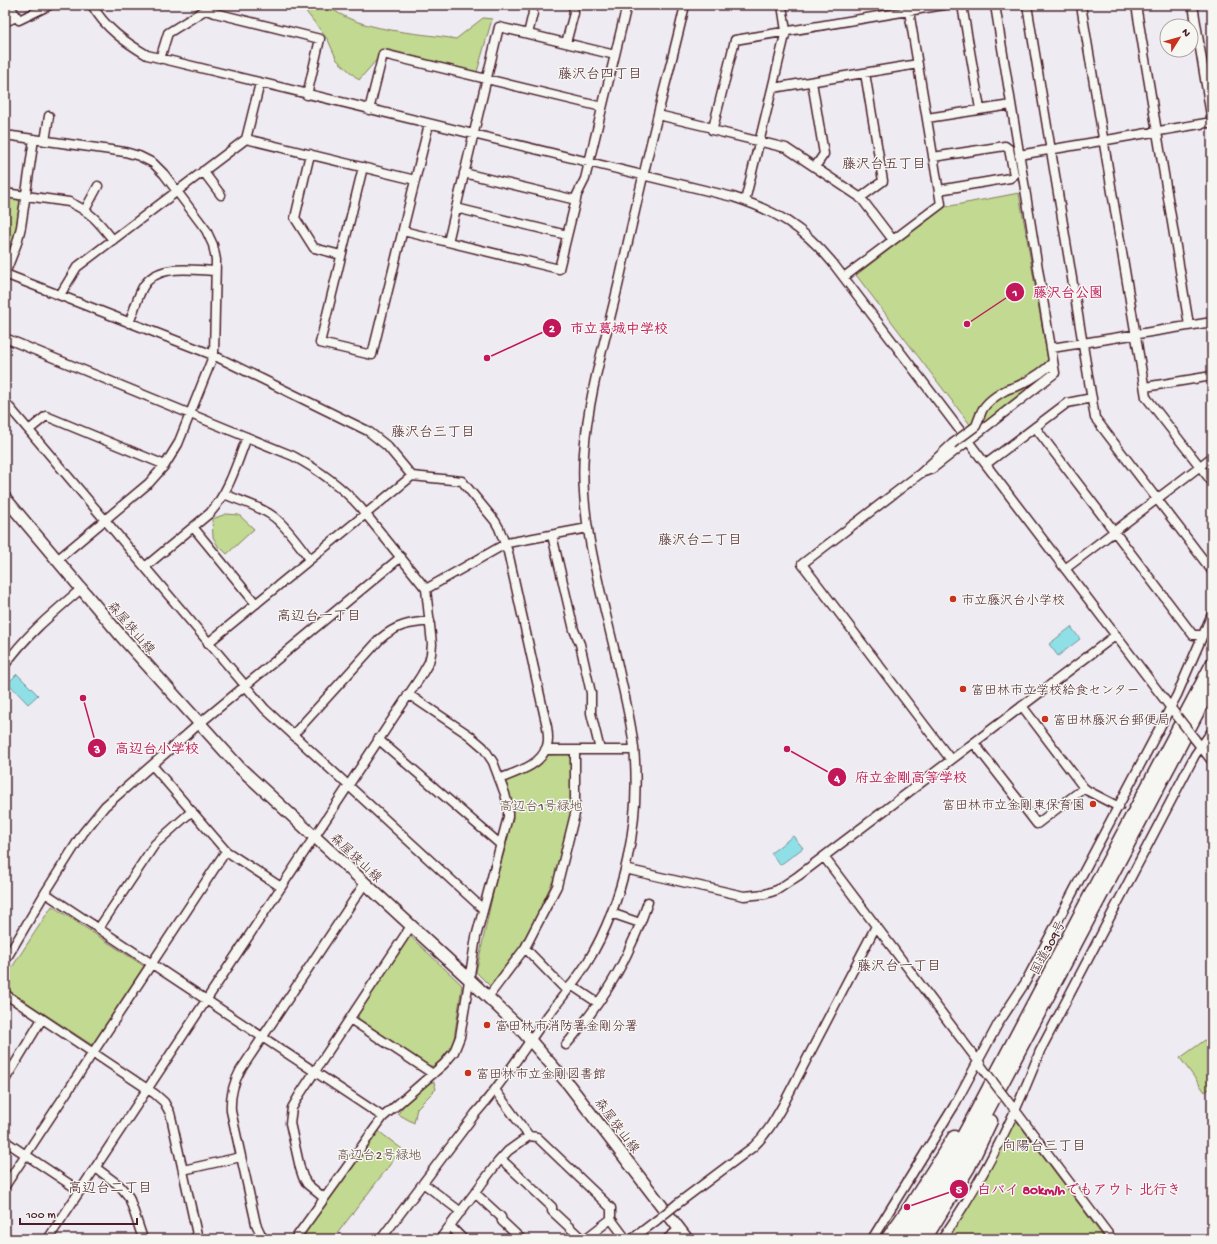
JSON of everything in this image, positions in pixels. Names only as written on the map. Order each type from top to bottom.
[{"type":"highway","name":"国道309号","points":[[900,1239],[945,1169],[1212,664]]},
{"type":"highway","name":"国道309号","points":[[912,1239],[950,1179],[1021,1048],[1212,685]]},
{"type":"highway","points":[[887,1239],[933,1172],[973,1106],[1004,1047],[1029,1012]]},
{"type":"highway","points":[[925,1239],[969,1167],[995,1111],[1021,1048]]},
{"type":"main road","name":"森屋狭山線","points":[[5,498],[81,589],[199,724],[239,767],[469,979],[530,1040],[569,1085],[687,1239]]},
{"type":"street","points":[[10,5],[19,20],[50,5]]},
{"type":"street","points":[[92,5],[101,20],[114,33],[147,55],[745,201],[755,204],[776,215],[802,231],[818,246],[844,277],[1212,761]]},
{"type":"street","points":[[528,34],[533,13],[532,5]]},
{"type":"street","points":[[566,43],[574,13],[573,5]]},
{"type":"street","points":[[403,231],[559,269],[577,195],[585,179],[627,5]]},
{"type":"street","points":[[381,1239],[475,1114],[495,1090],[588,962],[611,913],[625,869],[635,808],[636,776],[634,750],[629,714],[588,528],[584,481],[584,456],[589,407],[685,5]]},
{"type":"street","points":[[745,201],[786,31],[782,5]]},
{"type":"street","points":[[713,128],[734,40],[944,5]]},
{"type":"street","points":[[962,5],[980,109]]},
{"type":"street","points":[[921,473],[932,470],[1056,373],[995,5]]},
{"type":"street","points":[[1027,5],[1095,418],[1212,571]]},
{"type":"street","points":[[1081,5],[1146,396],[1212,482]]},
{"type":"street","points":[[1136,5],[1189,325]]},
{"type":"street","points":[[1019,155],[1212,123],[1193,5]]},
{"type":"street","points":[[160,59],[168,33],[205,10],[216,9],[320,39],[306,94]]},
{"type":"street","points":[[844,277],[941,204],[909,11]]},
{"type":"street","points":[[5,22],[16,16]]},
{"type":"street","points":[[448,242],[499,27],[615,55]]},
{"type":"street","points":[[369,110],[383,54],[602,107]]},
{"type":"street","points":[[773,88],[918,64]]},
{"type":"street","points":[[860,198],[883,181],[864,73]]},
{"type":"street","points":[[812,82],[824,154],[815,167]]},
{"type":"street","points":[[60,295],[77,267],[246,139],[260,83]]},
{"type":"street","points":[[927,118],[1011,105]]},
{"type":"street","points":[[658,115],[786,148],[860,198],[893,240]]},
{"type":"street","points":[[45,141],[48,116]]},
{"type":"street","points":[[363,167],[320,343],[372,355],[429,124]]},
{"type":"street","points":[[5,135],[124,152],[140,156],[153,163],[164,174],[206,230],[213,245],[216,260],[213,356],[178,444],[165,465],[148,483],[57,560]]},
{"type":"street","points":[[34,139],[19,236],[5,274],[213,356],[368,431],[387,446],[412,476],[462,481],[494,521],[508,552],[548,727],[547,746],[538,760],[533,764],[499,779]]},
{"type":"street","points":[[246,139],[415,180]]},
{"type":"street","points":[[933,157],[1005,146],[1009,149],[1014,175],[1010,178],[939,190]]},
{"type":"street","points":[[310,154],[295,218],[314,248],[341,255]]},
{"type":"street","points":[[203,171],[221,195]]},
{"type":"street","points":[[464,173],[576,200]]},
{"type":"street","points":[[85,210],[98,186]]},
{"type":"street","points":[[5,193],[69,202],[85,210],[96,219],[113,240]]},
{"type":"street","points":[[456,208],[567,234]]},
{"type":"street","points":[[129,322],[144,287],[150,279],[159,273],[168,270],[215,271]]},
{"type":"street","points":[[1052,348],[1212,322]]},
{"type":"street","points":[[5,338],[293,456],[317,469],[340,486],[366,514],[426,590],[432,644],[431,654],[425,669],[48,1239]]},
{"type":"street","points":[[951,760],[802,564],[921,473],[952,444],[976,426],[983,409],[987,404],[1006,390],[1020,385],[1038,375],[1053,362]]},
{"type":"street","points":[[1145,387],[1212,376]]},
{"type":"street","points":[[986,464],[1067,403],[1092,398]]},
{"type":"street","points":[[5,402],[265,709],[483,909]]},
{"type":"street","points":[[29,430],[46,416],[165,465]]},
{"type":"street","points":[[1035,427],[1193,635],[1202,635]]},
{"type":"street","points":[[145,568],[210,513],[217,505],[224,494],[247,437]]},
{"type":"street","points":[[1065,569],[1212,457]]},
{"type":"street","points":[[208,643],[412,476]]},
{"type":"street","points":[[224,494],[264,510],[273,516],[280,522],[310,559]]},
{"type":"street","points":[[193,527],[256,604]]},
{"type":"street","points":[[426,590],[505,544],[588,528]]},
{"type":"street","points":[[552,535],[574,630],[580,644],[591,694],[592,713],[600,750]]},
{"type":"street","points":[[5,961],[45,893],[83,833],[105,806],[199,724],[401,558]]},
{"type":"street","points":[[5,665],[18,648],[36,630],[81,589]]},
{"type":"street","points":[[872,1239],[980,1064],[998,1024],[1025,983],[1171,707],[1212,614]]},
{"type":"street","points":[[293,735],[388,632],[399,626],[430,620]]},
{"type":"street","points":[[625,869],[744,896],[756,896],[777,890],[787,885],[1116,635]]},
{"type":"street","points":[[295,1239],[383,1117],[433,1074],[449,1058],[457,1045],[460,1037],[476,937],[506,828],[508,806],[499,779],[488,754],[477,741],[408,694]]},
{"type":"street","points":[[1022,706],[1084,788],[1119,807]]},
{"type":"street","points":[[942,1239],[957,1217],[991,1158],[1013,1107],[1024,1092],[1040,1051],[1195,755],[1212,731]]},
{"type":"street","points":[[378,740],[501,845]]},
{"type":"street","points":[[974,743],[1036,824],[1084,788]]},
{"type":"street","points":[[545,750],[634,750]]},
{"type":"street","points":[[488,997],[525,948],[557,886],[575,814],[575,750]]},
{"type":"street","points":[[152,766],[226,851],[281,887]]},
{"type":"street","points":[[99,928],[155,844],[192,811]]},
{"type":"street","points":[[5,1186],[226,851]]},
{"type":"street","points":[[824,857],[1112,1239]]},
{"type":"street","points":[[263,1239],[256,1224],[241,1157],[231,1111],[231,1095],[236,1079],[365,883]]},
{"type":"street","points":[[45,893],[383,1117]]},
{"type":"street","points":[[566,1045],[598,1003],[615,975],[631,946],[648,902]]},
{"type":"street","points":[[611,913],[640,923]]},
{"type":"street","points":[[324,1198],[312,1190],[303,1177],[290,1122],[292,1108],[411,926]]},
{"type":"street","points":[[632,1239],[753,1147],[766,1133],[783,1105],[876,926]]},
{"type":"street","points":[[525,948],[569,988],[598,1003]]},
{"type":"street","points":[[5,994],[148,1089],[164,1102],[170,1113],[198,1239]]},
{"type":"street","points":[[350,1018],[433,1074]]},
{"type":"street","points":[[5,1080],[42,1019]]},
{"type":"street","points":[[495,1090],[529,1136]]},
{"type":"street","points":[[440,1239],[501,1159],[508,1151],[529,1136],[537,1137],[611,1208],[611,1220],[626,1239]]},
{"type":"street","points":[[5,1141],[80,1191]]},
{"type":"street","points":[[183,1170],[241,1157]]},
{"type":"street","points":[[501,1159],[552,1207],[552,1211],[582,1239]]},
{"type":"street","points":[[96,1168],[120,1186],[128,1197],[143,1239]]},
{"type":"street","points":[[423,1184],[460,1212]]},
{"type":"street","points":[[475,1193],[501,1217],[502,1221],[521,1239]]},
{"type":"street","points":[[585,1239],[611,1220]]},
{"type":"street","points":[[450,1226],[463,1239]]},
{"type":"street","points":[[667,1239],[679,1229]]},
{"type":"green space","points":[[301,5],[327,5],[340,14],[355,21],[388,30],[456,39],[483,18],[492,19],[477,72],[386,49],[359,80],[337,60],[328,40]]},
{"type":"green space","points":[[1019,193],[1050,372],[975,431],[856,275],[945,207]]},
{"type":"green space","points":[[5,197],[14,198],[20,201],[14,243],[5,262]]},
{"type":"green space","points":[[226,514],[239,515],[254,529],[227,554],[219,548],[213,537],[212,519]]},
{"type":"green space","name":"高辺台1号緑地","points":[[571,754],[572,814],[555,876],[519,949],[490,986],[476,972],[496,880],[509,831],[511,807],[506,782],[534,769],[547,755]]},
{"type":"green space","points":[[52,906],[144,966],[92,1045],[5,988],[5,978]]},
{"type":"green space","points":[[409,935],[462,985],[454,1039],[450,1048],[436,1066],[429,1066],[359,1019],[357,1013]]},
{"type":"green space","points":[[1212,1035],[1212,1087],[1205,1092],[1180,1058]]},
{"type":"green space","points":[[429,1082],[434,1082],[436,1089],[417,1108],[414,1123],[398,1114],[412,1096]]},
{"type":"green space","points":[[1016,1120],[1105,1239],[947,1239],[975,1195]]},
{"type":"green space","name":"高辺台2号緑地","points":[[377,1130],[402,1149],[333,1239],[299,1239]]},
{"type":"water","points":[[1071,627],[1080,639],[1058,656],[1049,644]]},
{"type":"water","points":[[17,674],[38,695],[28,704],[8,683]]},
{"type":"water","points":[[793,836],[803,848],[780,865],[771,853]]},
{"type":"place","name":"藤沢台公園","points":[[967,324]]},
{"type":"place","name":"市立葛城中学校","points":[[487,358]]},
{"type":"place","name":"市立藤沢台小学校","points":[[953,599]]},
{"type":"place","name":"富田林市立学校給食センター","points":[[963,689]]},
{"type":"place","name":"高辺台小学校","points":[[83,698]]},
{"type":"place","name":"富田林藤沢台郵便局","points":[[1045,719]]},
{"type":"place","name":"府立金剛高等学校","points":[[787,749]]},
{"type":"place","name":"富田林市立金剛東保育園","points":[[1093,804]]},
{"type":"place","name":"富田林市消防署金剛分署","points":[[487,1025]]},
{"type":"place","name":"富田林市立金剛図書館","points":[[468,1073]]},
{"type":"place","name":"白バイ 80km/hでもアウト 北行き","points":[[907,1207]]},
{"type":"district","name":"藤沢台四丁目","points":[[600,73]]},
{"type":"district","name":"藤沢台五丁目","points":[[884,163]]},
{"type":"district","name":"藤沢台三丁目","points":[[433,431]]},
{"type":"district","name":"藤沢台二丁目","points":[[700,539]]},
{"type":"district","name":"高辺台一丁目","points":[[319,615]]},
{"type":"district","name":"藤沢台一丁目","points":[[899,965]]},
{"type":"district","name":"向陽台三丁目","points":[[1044,1145]]},
{"type":"district","name":"高辺台二丁目","points":[[110,1187]]}]
